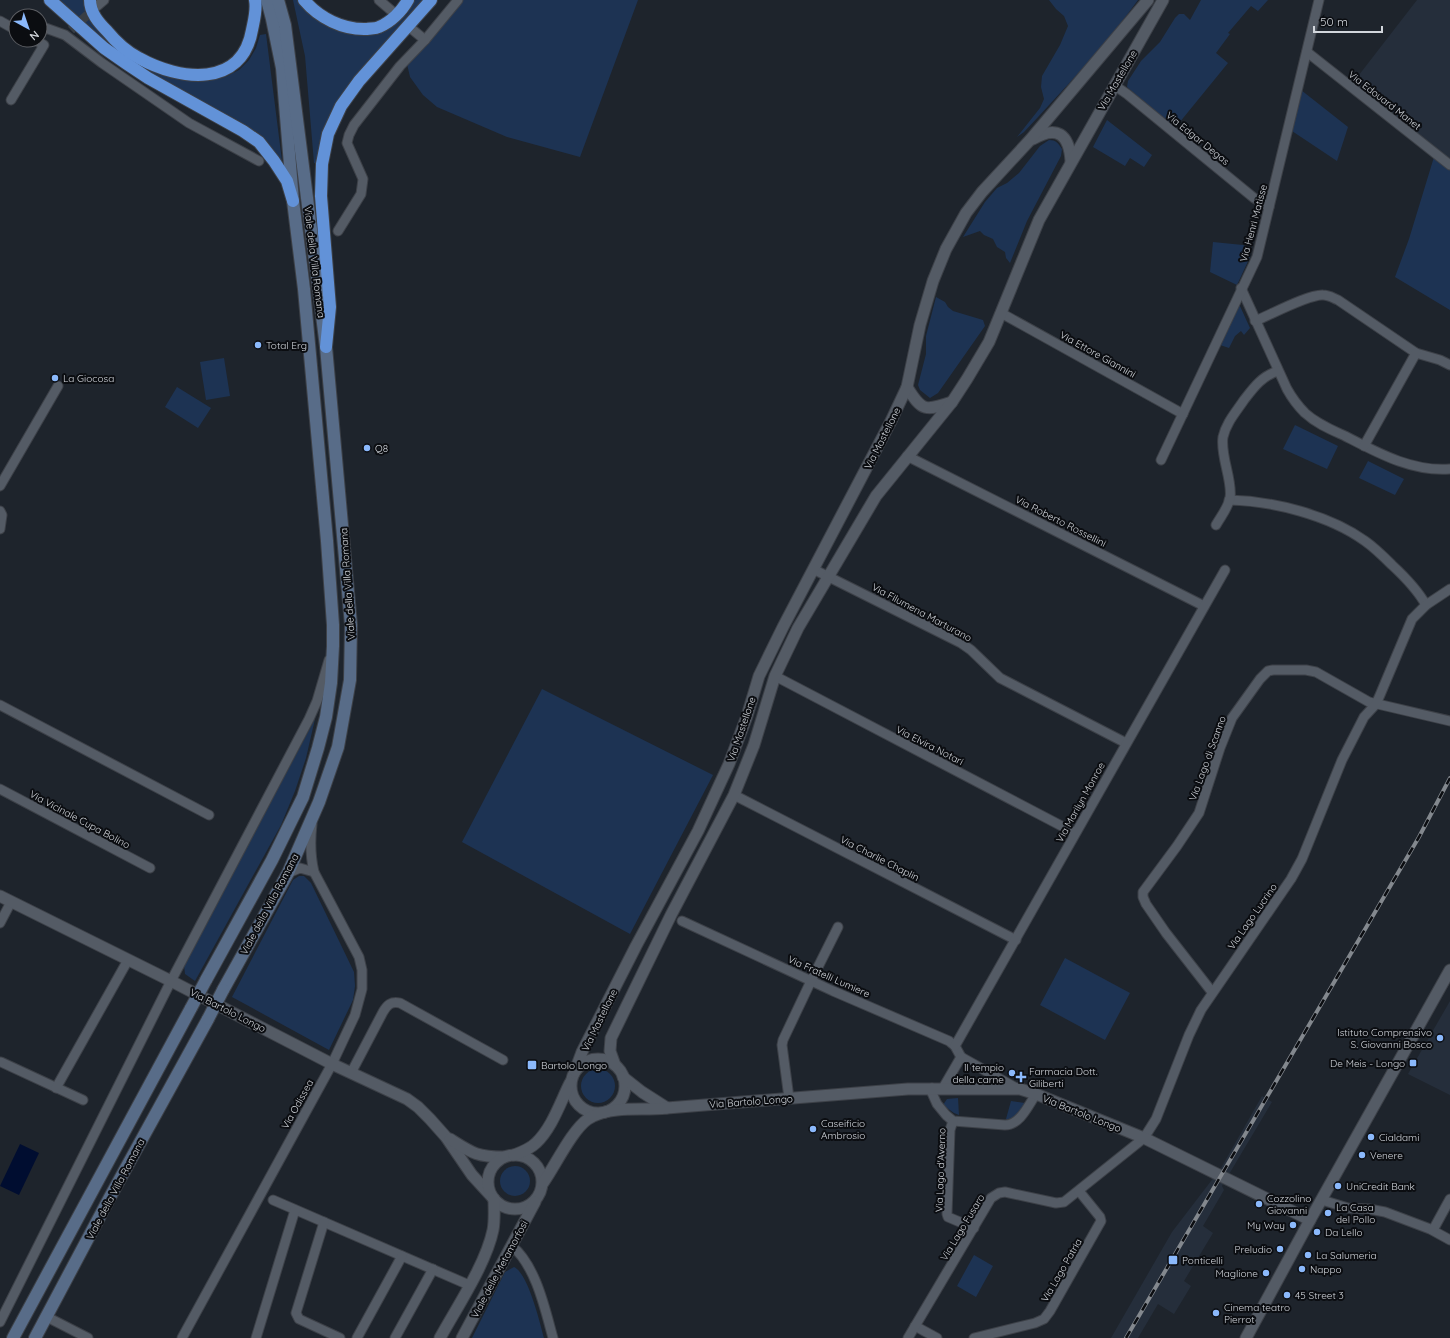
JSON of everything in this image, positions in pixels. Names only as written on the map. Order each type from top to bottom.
[{"type":"highway","points":[[50,0],[104,48],[127,64],[148,78],[243,131],[258,142],[274,161],[287,181],[293,200]]},
{"type":"highway","points":[[97,2],[90,4],[97,21],[115,40],[139,58],[161,68],[186,74],[204,75],[222,72],[235,64],[244,55],[250,40],[255,17],[256,0]]},
{"type":"highway","points":[[304,0],[324,18],[344,27],[361,29],[378,28],[396,16],[408,0]]},
{"type":"highway","points":[[326,347],[330,307],[321,196],[322,164],[328,134],[341,106],[359,81],[431,0]]},
{"type":"main road","name":"Viale della Villa Romana","points":[[13,1338],[272,860],[303,797],[326,717],[331,683],[334,625],[304,288],[293,200],[282,68],[267,0]]},
{"type":"main road","name":"Viale della Villa Romana","points":[[35,1338],[110,1197],[288,873],[314,814],[338,747],[350,680],[352,625],[326,347],[285,25],[278,0]]},
{"type":"street","points":[[379,0],[393,12]]},
{"type":"street","points":[[338,231],[361,194],[363,179],[347,143],[349,135],[363,112],[400,66],[425,40],[458,0]]},
{"type":"street","name":"Via Mastellone","points":[[615,1065],[610,1051],[611,1038],[671,915],[734,795],[754,745],[775,676],[798,628],[876,496],[952,402],[968,379],[989,342],[1039,220],[1163,0]]},
{"type":"street","name":"Via Henri Matisse","points":[[1162,460],[1241,288],[1257,257],[1319,0]]},
{"type":"street","points":[[1147,2],[1153,4],[1156,11]]},
{"type":"street","name":"Via Mastellone","points":[[575,1071],[582,1052],[636,946],[698,831],[729,764],[747,716],[759,676],[782,626],[891,421],[907,387],[920,325],[933,281],[946,248],[966,213],[982,192],[1030,140],[1147,2]]},
{"type":"street","points":[[48,28],[68,32],[102,63],[189,123],[259,161]]},
{"type":"street","points":[[413,30],[425,40]]},
{"type":"street","points":[[11,100],[42,48]]},
{"type":"street","name":"Via Edouard Manet","points":[[1307,52],[1450,165]]},
{"type":"street","name":"Via Edgar Degas","points":[[1114,85],[1254,198],[1269,207]]},
{"type":"street","name":"Via Mastellone","points":[[1030,140],[1042,134],[1052,132],[1058,134],[1064,138],[1069,145],[1071,161]]},
{"type":"street","points":[[1241,288],[1291,396],[1305,413],[1319,423],[1364,446],[1410,465],[1426,469],[1450,469]]},
{"type":"street","points":[[1256,321],[1312,297],[1322,295],[1328,296],[1338,300],[1416,353],[1440,360],[1450,365]]},
{"type":"street","name":"Via Ettore Giannini","points":[[1001,313],[1183,414]]},
{"type":"street","points":[[1364,446],[1416,353]]},
{"type":"street","points":[[1216,525],[1229,500],[1230,489],[1222,443],[1227,425],[1256,384],[1265,376],[1278,370]]},
{"type":"street","points":[[0,486],[58,386]]},
{"type":"street","points":[[907,387],[916,402],[924,407],[934,408],[952,402]]},
{"type":"street","name":"Via Roberto Rossellini","points":[[907,456],[1204,606]]},
{"type":"street","points":[[1229,500],[1254,502],[1306,513],[1349,531],[1364,540],[1382,555],[1410,582],[1426,604]]},
{"type":"street","points":[[0,511],[2,516],[0,529]]},
{"type":"street","name":"Via Filumena Marturano","points":[[813,569],[828,575],[961,643],[971,650],[1000,678],[1126,743]]},
{"type":"street","name":"Via Marilyn Monroe","points":[[955,1046],[1225,570]]},
{"type":"street","name":"Via Lago Lucrino","points":[[1144,1138],[1156,1119],[1194,1022],[1212,992],[1291,880],[1302,859],[1342,760],[1364,717],[1376,704],[1385,686],[1409,626],[1417,613],[1426,604],[1450,589]]},
{"type":"street","name":"Viale della Villa Romana","points":[[0,1322],[171,981],[309,719],[317,701],[334,646]]},
{"type":"street","name":"Via Lago di Scanno","points":[[1212,992],[1150,910],[1143,897],[1143,892],[1177,846],[1199,812],[1220,748],[1232,718],[1265,674],[1268,671],[1276,670],[1306,670],[1316,672],[1369,702],[1450,722]]},
{"type":"street","name":"Via Elvira Notari","points":[[775,676],[1076,833]]},
{"type":"street","points":[[0,699],[203,806]]},
{"type":"street","points":[[0,705],[209,815]]},
{"type":"street","name":"Via Vicinale Cupa Bolino","points":[[0,789],[150,868]]},
{"type":"street","name":"Via Charlie Chaplin","points":[[734,795],[1016,940]]},
{"type":"street","name":"Via Odissea","points":[[182,1338],[332,1064],[355,1015],[362,989],[362,970],[359,957],[314,872],[311,860],[310,842],[314,814]]},
{"type":"street","points":[[288,873],[300,868],[314,872]]},
{"type":"street","name":"Via Bartolo Longo","points":[[0,896],[171,981],[332,1064],[407,1099],[418,1107],[446,1137],[472,1175],[494,1199]]},
{"type":"street","points":[[0,923],[11,902]]},
{"type":"street","name":"Via Fratelli Lumiere","points":[[682,921],[811,981],[949,1041],[955,1046]]},
{"type":"street","points":[[789,1098],[783,1040],[838,927]]},
{"type":"street","points":[[56,1088],[128,960]]},
{"type":"street","points":[[1246,1338],[1310,1220],[1450,970]]},
{"type":"street","points":[[351,1073],[383,1012],[390,1004],[394,1002],[400,1003],[504,1060]]},
{"type":"street","points":[[955,1046],[961,1057],[1020,1089]]},
{"type":"street","points":[[937,1088],[961,1057]]},
{"type":"street","points":[[624,1077],[624,1092],[622,1099],[617,1105],[604,1113],[589,1112],[582,1109],[577,1104],[571,1090],[570,1083],[575,1071],[585,1062],[598,1059],[607,1060],[615,1065],[624,1077],[642,1092],[667,1108]]},
{"type":"street","points":[[1,1062],[83,1100]]},
{"type":"street","name":"Via Bartolo Longo","points":[[446,1137],[474,1154],[487,1157],[509,1156],[525,1152],[536,1143],[549,1125],[570,1083]]},
{"type":"street","name":"Via Lago d'Averno","points":[[937,1088],[932,1093],[937,1104],[946,1115],[954,1121],[1012,1124],[1018,1120],[1036,1094]]},
{"type":"street","name":"Via Bartolo Longo","points":[[543,1183],[576,1130],[588,1120],[604,1113],[619,1110],[654,1110],[908,1089],[1020,1089],[1036,1094],[1144,1138],[1310,1220]]},
{"type":"street","name":"Via Lago d'Averno","points":[[954,1121],[950,1130],[947,1214],[948,1217],[974,1228]]},
{"type":"street","name":"Via Lago Fusaro","points":[[908,1338],[991,1198],[999,1192],[1005,1192],[1060,1203],[1064,1202],[1144,1138]]},
{"type":"street","points":[[509,1156],[528,1158],[536,1164],[541,1174],[543,1183],[537,1200],[518,1210],[502,1206],[494,1199],[489,1192],[488,1179],[494,1165],[509,1156]]},
{"type":"street","name":"Via Lago Patria","points":[[974,1338],[1035,1323],[1044,1319],[1050,1311],[1101,1221],[1100,1217],[1079,1191]]},
{"type":"street","name":"Viale delle Metamorfosi","points":[[440,1338],[480,1266],[490,1239],[494,1219],[494,1199]]},
{"type":"street","points":[[1433,1230],[1450,1199]]},
{"type":"street","points":[[273,1200],[469,1285]]},
{"type":"street","name":"Viale delle Metamorfosi","points":[[462,1338],[537,1200]]},
{"type":"street","points":[[1322,1200],[1348,1208],[1369,1209],[1385,1212],[1433,1230],[1450,1240]]},
{"type":"street","points":[[258,1337],[295,1210]]},
{"type":"street","points":[[324,1222],[296,1313],[299,1319],[340,1338]]},
{"type":"street","points":[[512,1246],[521,1255],[533,1277],[544,1305],[553,1338]]},
{"type":"street","points":[[357,1338],[402,1256]]},
{"type":"street","points":[[395,1338],[433,1269]]},
{"type":"street","points":[[47,1317],[88,1338]]},
{"type":"street","points":[[915,1326],[937,1338]]},
{"type":"shaded area","points":[[56,0],[87,0],[119,49],[204,80],[225,77],[239,70],[249,60],[256,48],[260,35],[266,34],[282,161],[280,162],[158,77],[127,59],[95,35]]},
{"type":"shaded area","points":[[293,0],[299,0],[335,28],[397,22],[407,14],[415,0],[427,0],[354,82],[317,164],[314,163],[305,56]]},
{"type":"shaded area","points":[[463,0],[638,0],[580,157],[507,137],[437,107],[423,95],[410,77],[407,64],[448,19]]},
{"type":"shaded area","points":[[1049,0],[1138,0],[1083,68],[1024,132],[1017,137],[1040,108],[1044,99],[1041,87],[1042,76],[1060,45],[1068,26],[1064,16]]},
{"type":"shaded area","points":[[1201,0],[1268,0],[1258,11],[1251,6],[1228,33],[1230,34],[1216,53],[1228,63],[1175,128],[1127,87],[1128,81],[1141,61],[1160,42],[1175,18],[1179,14],[1184,14],[1190,20]]},
{"type":"shaded area","points":[[1417,0],[1450,0],[1450,160],[1352,84]]},
{"type":"shaded area","points":[[1301,90],[1348,127],[1337,161],[1292,131]]},
{"type":"shaded area","points":[[1107,120],[1152,155],[1144,167],[1130,158],[1125,166],[1093,147]]},
{"type":"shaded area","points":[[1049,140],[1055,141],[1062,149],[1061,156],[1027,221],[1010,263],[1006,258],[1005,252],[997,247],[993,239],[984,235],[980,231],[963,237],[985,202],[997,188],[1007,183],[1019,173],[1040,146]]},
{"type":"shaded area","points":[[1434,157],[1450,169],[1450,310],[1395,277],[1409,239]]},
{"type":"shaded area","points":[[1213,242],[1243,245],[1249,250],[1250,257],[1237,285],[1210,272]]},
{"type":"shaded area","points":[[936,297],[945,302],[953,311],[983,320],[985,326],[938,393],[930,398],[920,390],[918,385],[926,354],[926,336]]},
{"type":"shaded area","points":[[1239,304],[1250,328],[1244,335],[1241,331],[1235,336],[1229,348],[1220,345]]},
{"type":"shaded area","points":[[224,358],[230,396],[206,400],[200,362]]},
{"type":"shaded area","points":[[177,387],[211,408],[198,428],[165,407]]},
{"type":"shaded area","points":[[1295,425],[1338,446],[1327,469],[1283,449]]},
{"type":"shaded area","points":[[1368,461],[1404,479],[1395,495],[1359,478]]},
{"type":"shaded area","points":[[542,689],[713,775],[630,934],[462,842]]},
{"type":"shaded area","points":[[315,719],[306,758],[295,791],[281,825],[195,981],[185,974],[184,965]]},
{"type":"shaded area","points":[[299,876],[304,876],[311,883],[354,972],[355,986],[353,1000],[329,1050],[232,997],[293,880]]},
{"type":"shaded area","points":[[1065,958],[1130,993],[1105,1040],[1040,1005]]},
{"type":"shaded area","name":"Istituto Comprensivo S. Giovanni Bosco","points":[[1450,1001],[1450,1095],[1408,1074]]},
{"type":"shaded area","points":[[598,1069],[610,1074],[615,1086],[610,1098],[598,1103],[586,1098],[581,1086],[586,1074]]},
{"type":"shaded area","points":[[1262,1096],[1272,1102],[1222,1186],[1224,1190],[1203,1226],[1213,1233],[1184,1281],[1191,1286],[1174,1314],[1158,1304],[1138,1338],[1111,1338],[1172,1232],[1221,1168]]},
{"type":"shaded area","points":[[958,1098],[959,1115],[943,1105],[947,1099]]},
{"type":"shaded area","points":[[1011,1101],[1025,1103],[1016,1116],[1006,1119]]},
{"type":"shaded area","points":[[20,1144],[39,1153],[19,1195],[0,1186]]},
{"type":"shaded area","points":[[515,1166],[526,1170],[530,1181],[526,1192],[515,1196],[504,1192],[500,1181],[504,1170]]},
{"type":"shaded area","points":[[974,1255],[993,1266],[976,1297],[957,1286]]},
{"type":"shaded area","points":[[514,1267],[519,1271],[529,1288],[544,1338],[472,1338],[505,1272]]},
{"type":"tunnel","points":[[71,30],[96,7]]},
{"type":"railway","points":[[1126,1338],[1419,837],[1450,778]]},
{"type":"place","name":"Total Erg","points":[[258,345]]},
{"type":"place","name":"La Giocosa","points":[[55,378]]},
{"type":"place","name":"Q8","points":[[367,448]]},
{"type":"place","name":"Istituto Comprensivo S. Giovanni Bosco","points":[[1440,1038]]},
{"type":"place","name":"De Meis - Longo","points":[[1413,1063]]},
{"type":"place","name":"Bartolo Longo","points":[[532,1065]]},
{"type":"place","name":"Il tempio della carne","points":[[1012,1073]]},
{"type":"place","name":"Farmacia Dott. Giliberti","points":[[1021,1077]]},
{"type":"place","name":"Caseificio Ambrosio","points":[[813,1129]]},
{"type":"place","name":"Cialdami","points":[[1371,1137]]},
{"type":"place","name":"Venere","points":[[1362,1155]]},
{"type":"place","name":"UniCredit Bank","points":[[1338,1186]]},
{"type":"place","name":"Cozzolino Giovanni","points":[[1259,1204]]},
{"type":"place","name":"La Casa del Pollo","points":[[1328,1213]]},
{"type":"place","name":"My Way","points":[[1293,1225]]},
{"type":"place","name":"Da Lello","points":[[1317,1232]]},
{"type":"place","name":"Preludio","points":[[1280,1249]]},
{"type":"place","name":"La Salumeria","points":[[1308,1255]]},
{"type":"place","name":"Ponticelli","points":[[1173,1260]]},
{"type":"place","name":"Nappo","points":[[1302,1269]]},
{"type":"place","name":"Maglione","points":[[1266,1273]]},
{"type":"place","name":"45 Street 3","points":[[1287,1295]]},
{"type":"place","name":"Cinema teatro Pierrot","points":[[1216,1313]]}]
